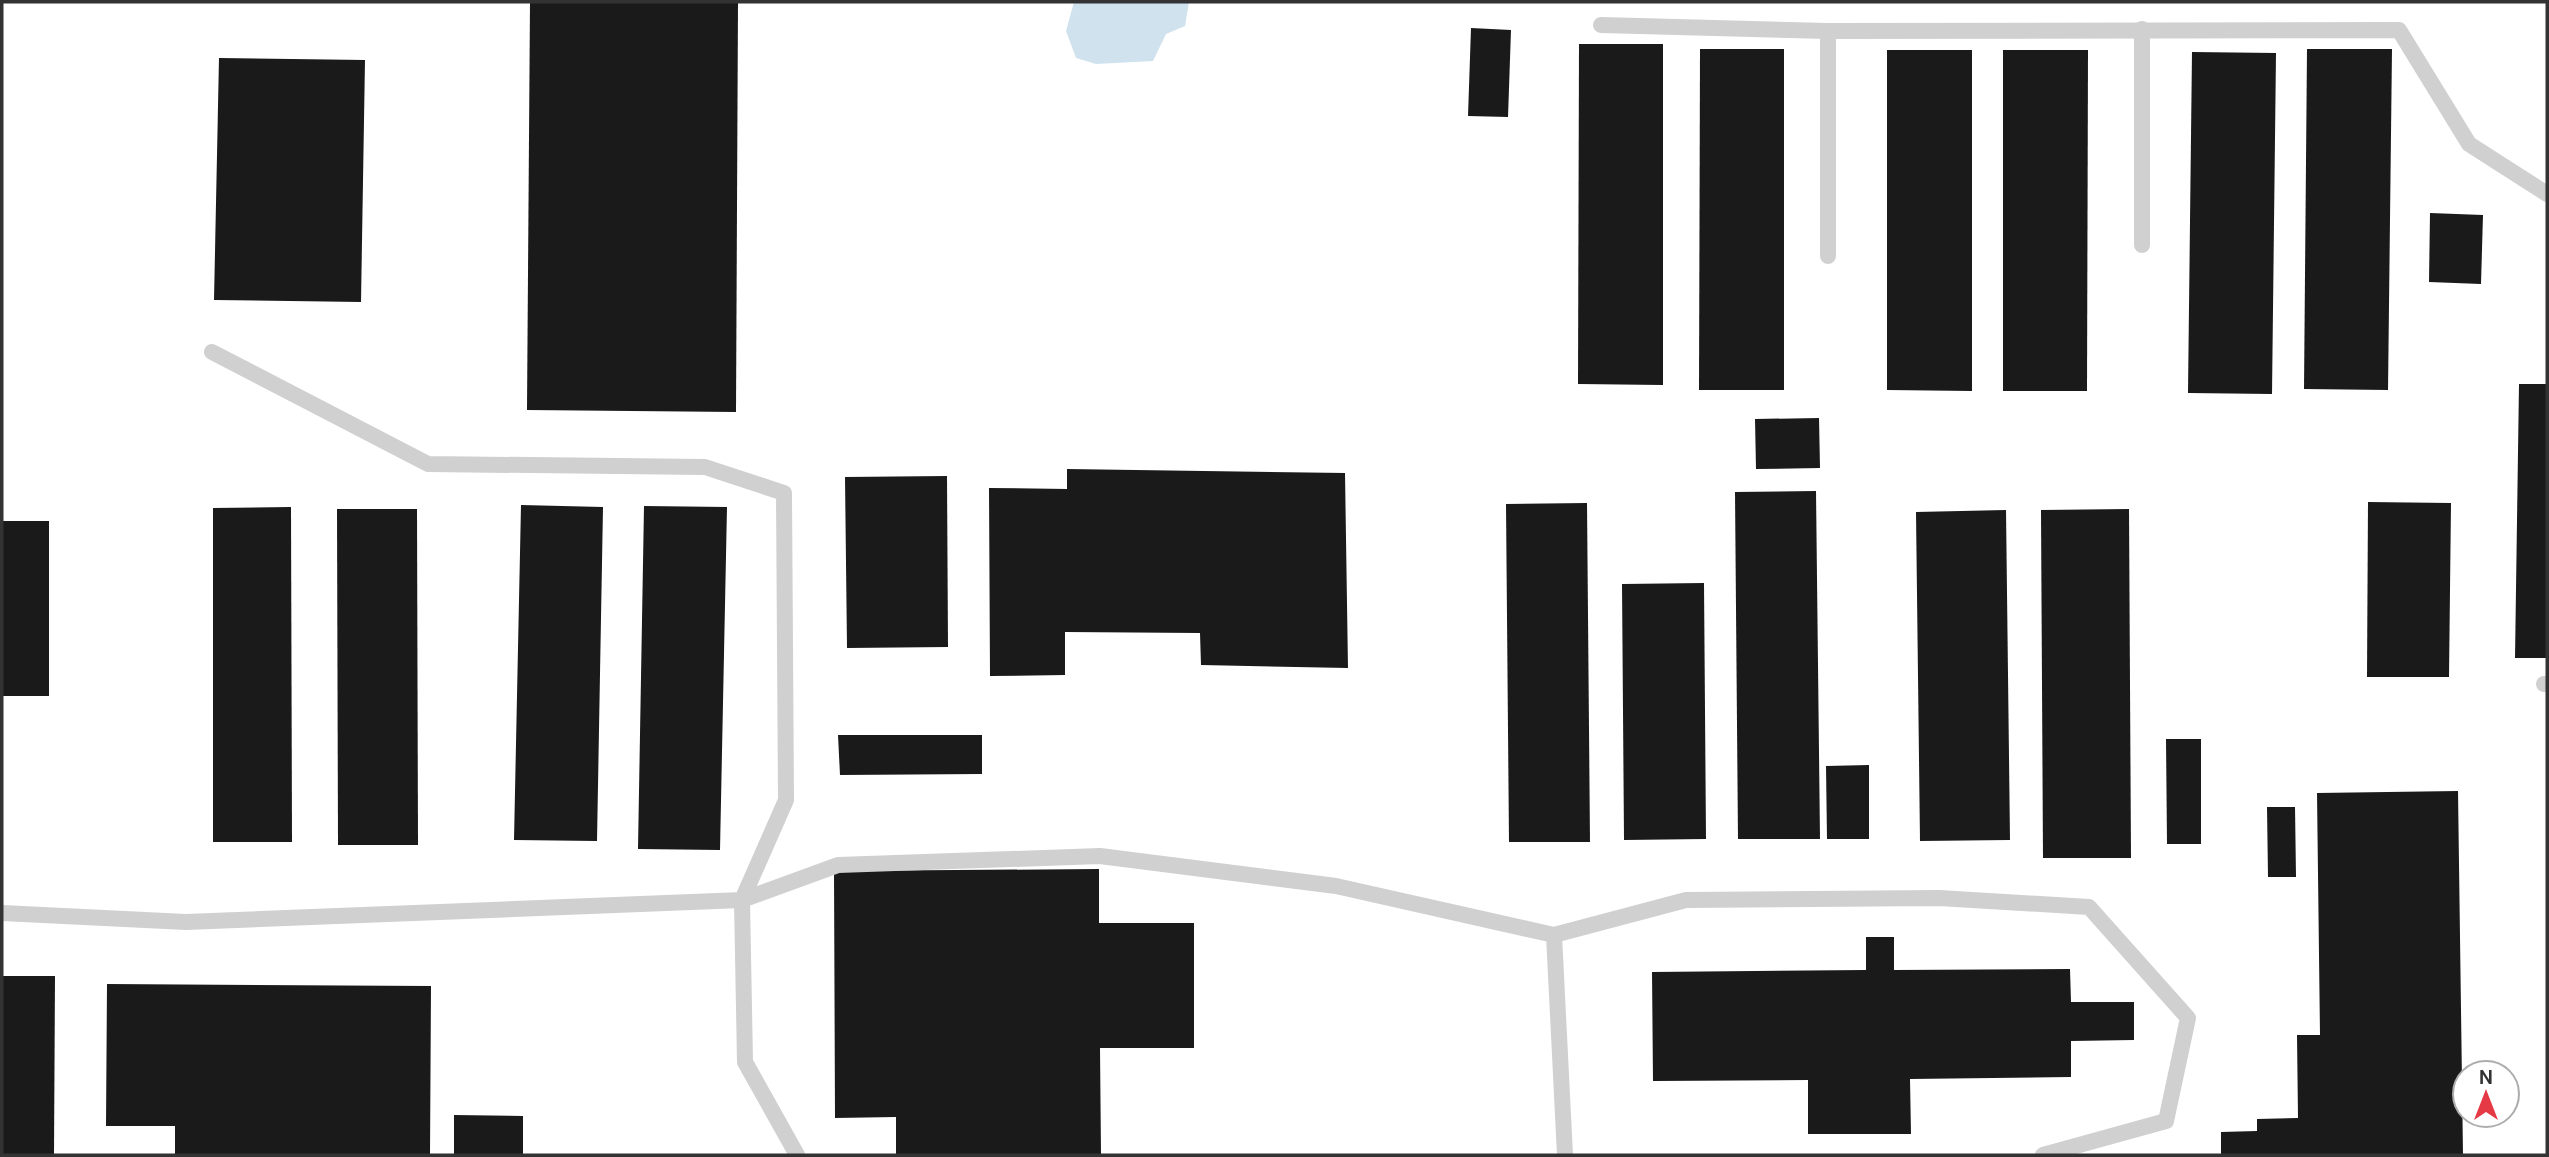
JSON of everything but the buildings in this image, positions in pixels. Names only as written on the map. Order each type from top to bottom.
[{"type":"lane","points":[[1601,25],[1828,31],[2399,30],[2469,144],[2547,194]]},
{"type":"lane","points":[[2142,29],[2142,245]]},
{"type":"lane","points":[[1828,31],[1828,256]]},
{"type":"lane","points":[[212,352],[428,464],[705,467],[784,493],[786,800],[742,900],[745,1062],[797,1155]]},
{"type":"lane","points":[[2,912],[186,922],[742,900],[838,865],[1100,856],[1336,886],[1554,935],[1686,900],[1939,898],[2089,907],[2188,1018],[2166,1121],[2043,1155]]},
{"type":"lane","points":[[1554,935],[1564,1155]]},
{"type":"water","points":[[1074,2],[1189,2],[1185,26],[1166,34],[1153,61],[1096,64],[1076,58],[1066,31]]}]
